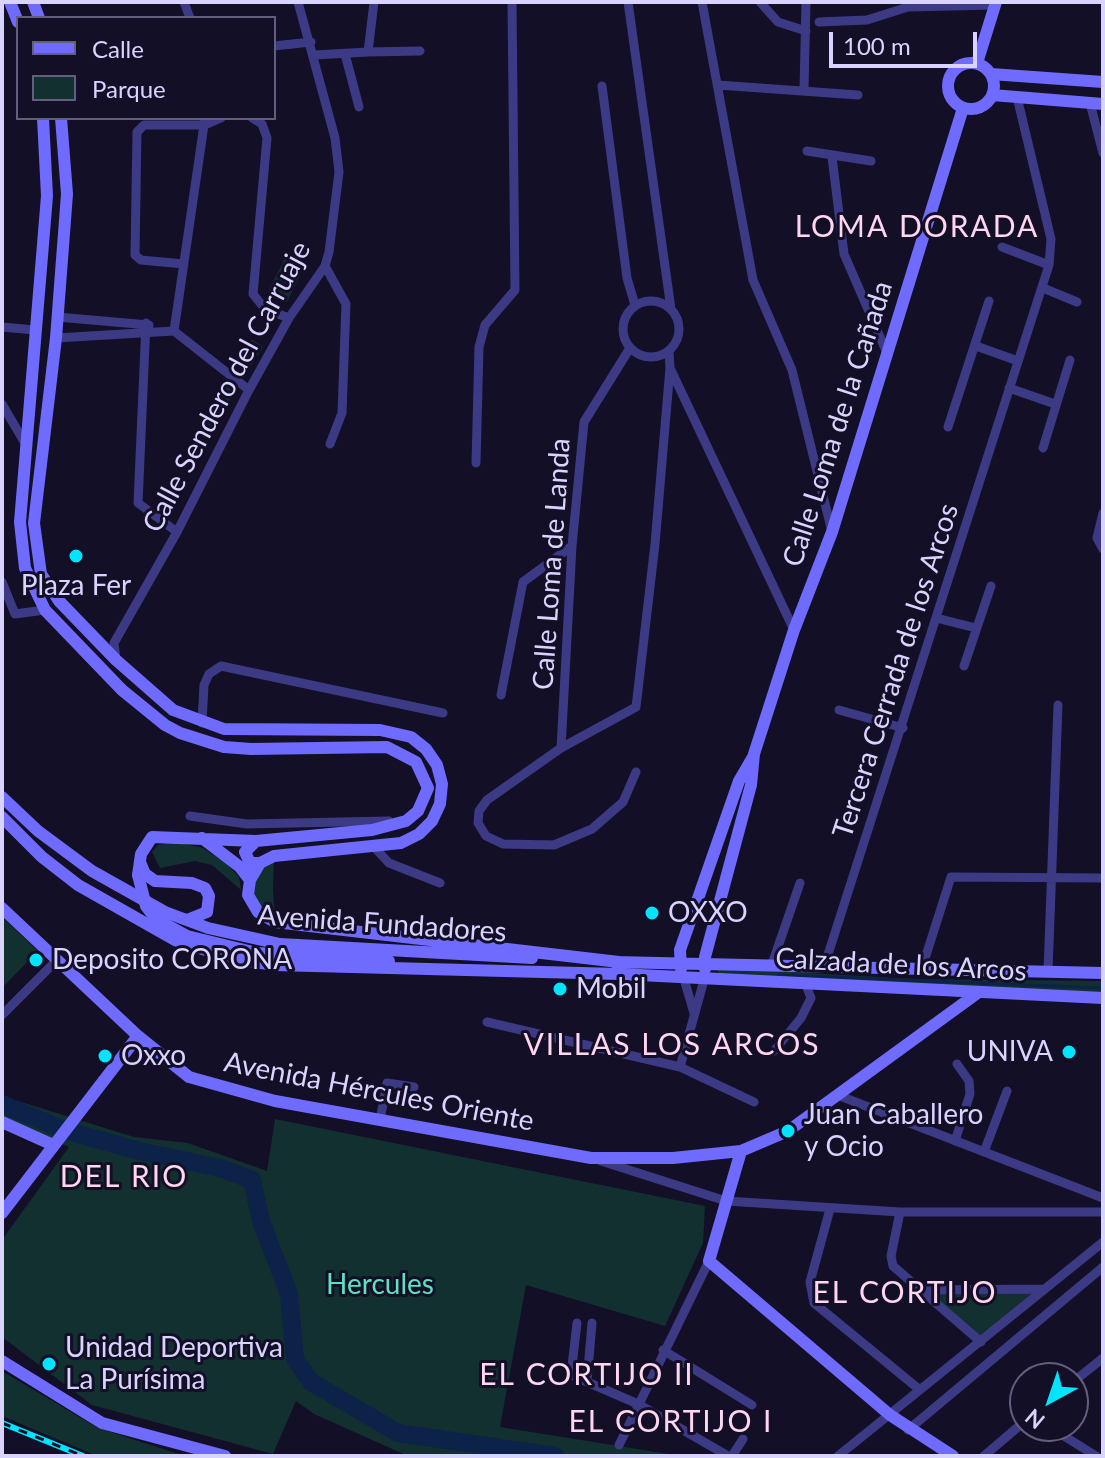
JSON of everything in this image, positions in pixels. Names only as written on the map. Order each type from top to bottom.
[{"type":"street","name":"Calle Sendero del Carruaje","points":[[122,690],[117,676],[114,643],[177,532],[289,318],[325,266],[335,224],[339,172],[311,42],[298,2]]},
{"type":"street","points":[[368,52],[374,2]]},
{"type":"street","points":[[476,463],[479,347],[485,325],[515,290],[512,2]]},
{"type":"street","points":[[628,2],[671,309]]},
{"type":"street","points":[[702,2],[753,280],[792,370],[832,532]]},
{"type":"street","points":[[760,2],[778,22],[806,31]]},
{"type":"street","points":[[804,90],[806,2]]},
{"type":"street","points":[[819,22],[867,20],[908,7],[996,3],[977,63]]},
{"type":"street","points":[[276,46],[311,42]]},
{"type":"street","points":[[314,55],[420,51]]},
{"type":"street","points":[[345,54],[359,107]]},
{"type":"street","points":[[991,74],[992,95],[980,107],[963,108],[951,98],[948,82],[962,64],[977,63],[991,74],[1103,82]]},
{"type":"street","points":[[718,85],[858,95]]},
{"type":"street","points":[[602,86],[627,278],[635,305]]},
{"type":"street","points":[[992,95],[1096,104],[1103,153]]},
{"type":"street","name":"Tercera Cerrada de los Arcos","points":[[824,967],[1049,265],[1051,239],[1017,97]]},
{"type":"street","name":"Calle Loma de la Cañada","points":[[754,754],[751,785],[705,964],[695,980],[680,964],[680,950],[739,781],[754,754],[794,630],[832,532],[963,108]]},
{"type":"street","points":[[43,120],[47,196],[26,445],[21,546],[30,579],[45,610],[122,690],[165,725],[224,747],[387,747],[416,762],[428,788],[418,811],[406,821],[372,830],[256,841],[152,837],[143,848],[139,869],[146,906],[156,919],[187,936],[257,953],[436,967]]},
{"type":"street","points":[[61,120],[67,194],[56,338],[34,523],[34,545],[41,574],[52,591],[116,660],[173,710],[202,723],[251,732],[380,730],[411,737],[426,749],[437,765],[442,784],[440,804],[432,821],[419,834],[401,843],[274,856],[260,863],[250,863],[245,852],[256,841]]},
{"type":"street","points":[[255,120],[262,124],[267,138],[253,294],[265,309],[289,318]]},
{"type":"street","points":[[174,331],[184,264],[205,122],[144,125],[137,132],[135,255],[141,260],[184,264]]},
{"type":"street","points":[[807,151],[871,161]]},
{"type":"street","points":[[832,157],[844,254],[887,353]]},
{"type":"street","points":[[1002,247],[1049,265]]},
{"type":"street","points":[[325,266],[346,304],[342,413],[330,444]]},
{"type":"street","points":[[1043,288],[1077,302]]},
{"type":"street","points":[[647,300],[660,302],[671,309],[677,317],[679,335],[669,351],[656,357],[642,356],[630,348],[623,334],[625,317],[635,305],[647,300]]},
{"type":"street","points":[[948,427],[989,301]]},
{"type":"street","points":[[57,317],[174,331],[249,390]]},
{"type":"street","points":[[2,327],[35,330]]},
{"type":"street","points":[[56,338],[146,328]]},
{"type":"street","points":[[146,328],[138,503],[177,532]]},
{"type":"street","points":[[976,346],[1018,361]]},
{"type":"street","name":"Calle Loma de Landa","points":[[561,748],[572,546],[584,422],[630,348]]},
{"type":"street","points":[[636,772],[623,802],[592,829],[554,845],[527,847],[503,844],[486,836],[478,823],[479,811],[487,800],[561,748],[636,707],[657,529],[669,351]]},
{"type":"street","points":[[1043,448],[1070,360]]},
{"type":"street","points":[[670,368],[794,630]]},
{"type":"street","points":[[1009,388],[1055,404]]},
{"type":"street","points":[[2,404],[26,445]]},
{"type":"street","points":[[1103,513],[1097,538],[1103,549]]},
{"type":"street","points":[[501,695],[523,582],[572,546]]},
{"type":"street","points":[[2,582],[15,614],[45,610]]},
{"type":"street","points":[[964,666],[991,586]]},
{"type":"street","points":[[936,618],[976,628]]},
{"type":"street","points":[[96,663],[107,664],[109,657],[105,648]]},
{"type":"street","points":[[202,723],[204,685],[209,674],[221,666],[443,713]]},
{"type":"street","points":[[117,676],[122,672],[134,678]]},
{"type":"street","points":[[1048,971],[1058,705]]},
{"type":"street","points":[[839,710],[903,728]]},
{"type":"street","name":"Avenida Fundadores","points":[[2,797],[70,856],[186,921],[239,937],[280,944],[705,964]]},
{"type":"street","points":[[190,816],[247,824],[406,821]]},
{"type":"street","name":"Avenida Fundadores","points":[[2,817],[42,857],[78,885],[141,923],[205,951],[275,965],[388,970],[436,967],[695,980]]},
{"type":"street","points":[[202,838],[240,867],[250,880]]},
{"type":"street","points":[[374,847],[389,863],[440,883]]},
{"type":"street","points":[[260,863],[250,880],[248,895],[266,919],[275,922],[619,962]]},
{"type":"street","points":[[139,869],[155,881],[192,883],[205,888],[209,896],[207,912],[186,921]]},
{"type":"street","points":[[922,968],[951,877],[1103,878]]},
{"type":"street","points":[[767,983],[769,967],[800,883]]},
{"type":"street","name":"Avenida Hércules Oriente","points":[[2,908],[138,1036],[189,1077],[275,1101],[591,1158],[673,1158],[741,1151],[788,1131],[979,992]]},
{"type":"street","points":[[2,1015],[57,960]]},
{"type":"street","name":"Calzada de los Arcos","points":[[705,964],[1103,973]]},
{"type":"street","points":[[979,992],[983,968]]},
{"type":"street","points":[[694,1013],[695,980]]},
{"type":"street","points":[[680,1067],[694,1013],[695,980]]},
{"type":"street","name":"Calzada de los Arcos","points":[[695,980],[1103,998]]},
{"type":"street","points":[[774,1051],[801,1018],[811,998],[806,985]]},
{"type":"street","points":[[487,1022],[680,1067],[754,1102]]},
{"type":"street","points":[[4,1206],[138,1036]]},
{"type":"street","points":[[955,1141],[970,1094],[969,1081],[957,1064]]},
{"type":"street","points":[[380,1120],[387,1083],[414,1087]]},
{"type":"street","points":[[984,1152],[1007,1091]]},
{"type":"street","points":[[840,1096],[1103,1198]]},
{"type":"street","points":[[2,1122],[55,1143]]},
{"type":"street","points":[[619,1445],[709,1261],[741,1151]]},
{"type":"street","points":[[591,1158],[726,1201],[900,1212],[1103,1212]]},
{"type":"street","points":[[830,1209],[810,1282],[814,1303],[920,1390]]},
{"type":"street","points":[[900,1212],[891,1256],[893,1266],[981,1342]]},
{"type":"street","points":[[838,1456],[1103,1242]]},
{"type":"street","points":[[709,1261],[908,1430],[953,1456]]},
{"type":"street","points":[[908,1430],[1103,1267]]},
{"type":"street","points":[[1089,1279],[1103,1285]]},
{"type":"street","points":[[919,1290],[1044,1289]]},
{"type":"street","points":[[577,1323],[571,1375],[638,1404],[730,1456],[743,1439]]},
{"type":"street","points":[[587,1381],[592,1323]]},
{"type":"street","points":[[663,1350],[752,1405]]},
{"type":"street","points":[[2,1361],[102,1423],[225,1456]]},
{"type":"street","points":[[984,1456],[1009,1435]]},
{"type":"street","points":[[1074,1442],[1096,1456]]},
{"type":"green space","points":[[286,256],[305,265],[287,302],[268,292]]},
{"type":"green space","points":[[252,339],[263,347],[249,369],[237,361]]},
{"type":"green space","points":[[228,383],[237,388],[211,432],[200,425]]},
{"type":"green space","points":[[175,842],[203,848],[228,865],[239,877],[241,890],[212,865],[195,861],[160,868],[152,852],[158,845]]},
{"type":"green space","points":[[274,856],[275,922],[258,912],[250,880]]},
{"type":"green space","points":[[2,917],[38,951],[2,988]]},
{"type":"green space","points":[[717,968],[915,979],[1103,981],[1103,996],[720,978]]},
{"type":"green space","name":"Hercules","points":[[2,1096],[134,1137],[188,1143],[267,1171],[275,1119],[705,1206],[703,1243],[665,1326],[526,1285],[500,1427],[681,1456],[408,1456],[314,1414],[296,1401],[273,1454],[92,1405],[2,1337],[2,1240],[69,1147],[2,1119]]},
{"type":"green space","points":[[1044,1289],[981,1342],[919,1290]]},
{"type":"green space","points":[[2,1371],[98,1428],[185,1456],[97,1456],[2,1416]]},
{"type":"waterway","points":[[779,975],[1103,988]]},
{"type":"waterway","points":[[2,1104],[64,1130],[139,1151],[220,1168],[252,1180],[261,1221],[289,1294],[295,1359],[311,1382],[398,1433],[555,1456]]},
{"type":"railway","points":[[2,1423],[83,1456]]},
{"type":"place","name":"Plaza Fer","points":[[76,556]]},
{"type":"place","name":"OXXO","points":[[652,913]]},
{"type":"place","name":"Deposito CORONA","points":[[36,960]]},
{"type":"place","name":"Mobil","points":[[560,989]]},
{"type":"place","name":"UNIVA","points":[[1069,1052]]},
{"type":"place","name":"Oxxo","points":[[105,1056]]},
{"type":"place","name":"Juan Caballero y Ocio","points":[[788,1131]]},
{"type":"place","name":"Unidad Deportiva La Purísima","points":[[49,1364]]},
{"type":"district","name":"LOMA DORADA","points":[[917,227]]},
{"type":"district","name":"VILLAS LOS ARCOS","points":[[672,1045]]},
{"type":"district","name":"DEL RIO","points":[[124,1177]]},
{"type":"district","name":"EL CORTIJO","points":[[905,1293]]},
{"type":"district","name":"EL CORTIJO II","points":[[587,1375]]},
{"type":"district","name":"EL CORTIJO I","points":[[671,1422]]}]
